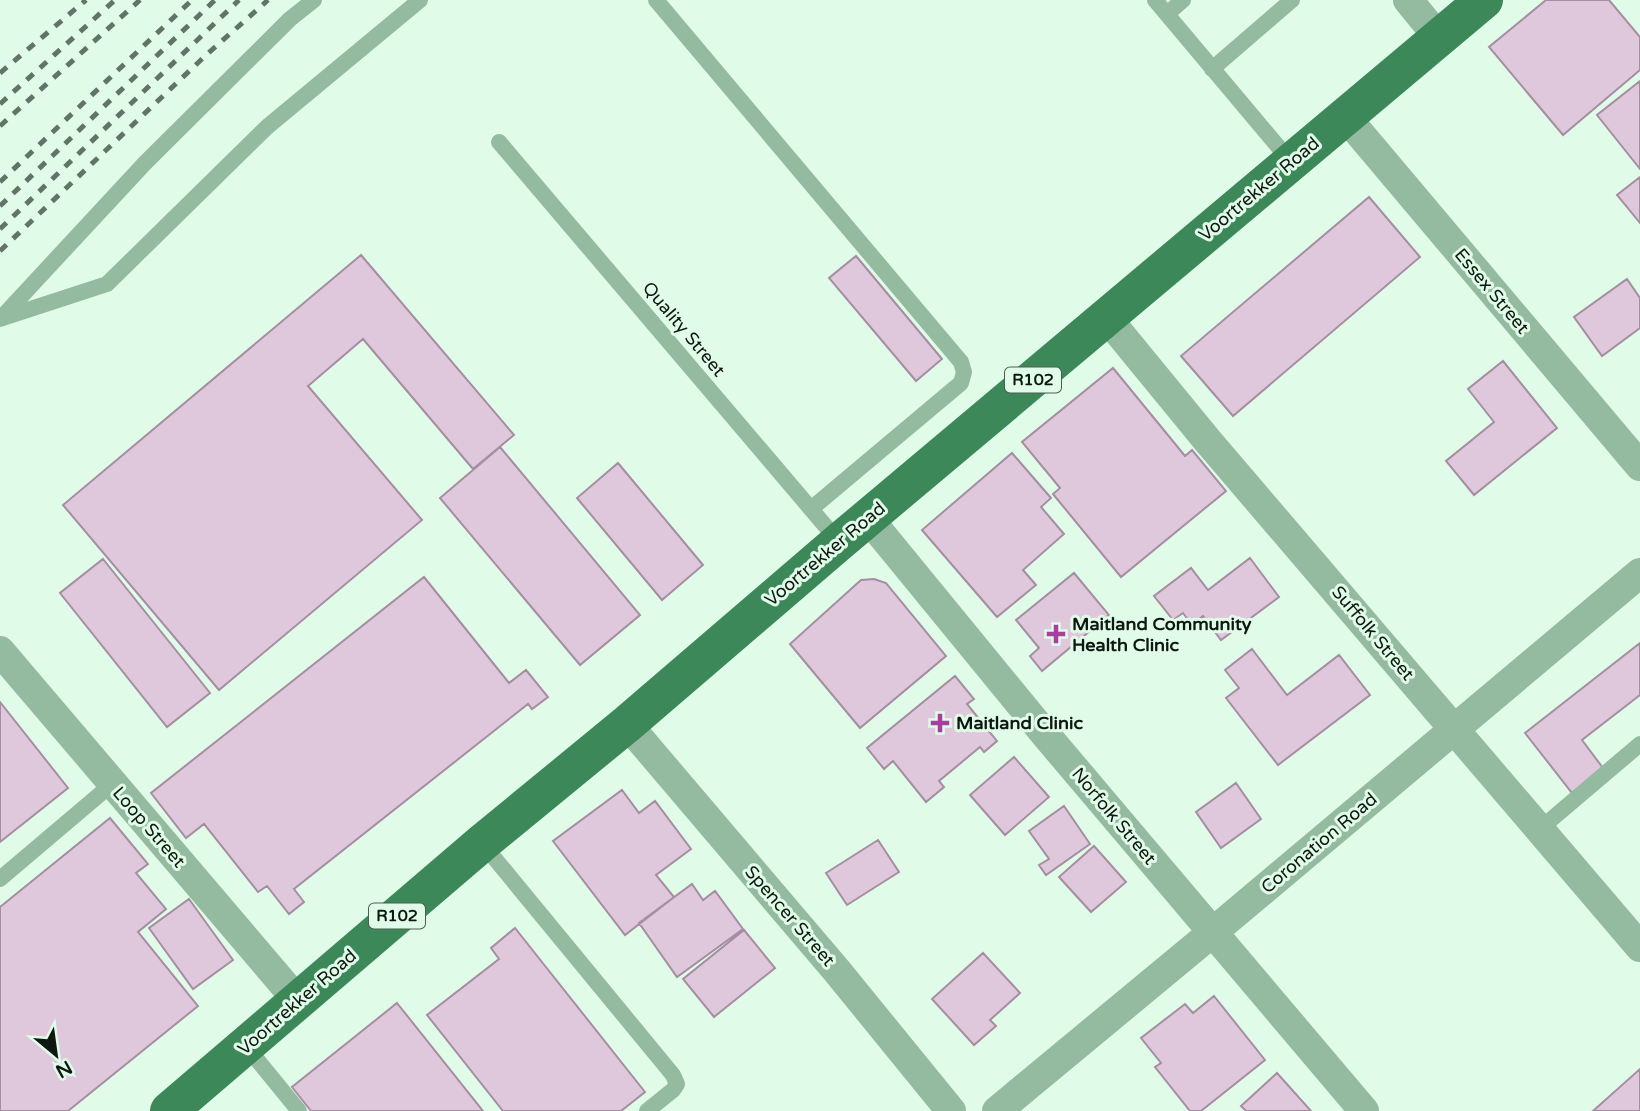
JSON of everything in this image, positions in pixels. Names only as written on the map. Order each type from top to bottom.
[{"type":"main road","name":"Voortrekker Road","points":[[169,1111],[482,843],[627,724],[839,542],[1484,0]]},
{"type":"street","points":[[1408,0],[1439,38]]},
{"type":"street","name":"Essex Street","points":[[1345,116],[1640,467]]},
{"type":"street","name":"Suffolk Street","points":[[1108,318],[1207,440],[1640,947]]},
{"type":"street","name":"Norfolk Street","points":[[868,518],[1364,1111]]},
{"type":"street","name":"Coronation Road","points":[[997,1111],[1640,573]]},
{"type":"street","name":"Loop Street","points":[[0,651],[298,1001]]},
{"type":"street","name":"Spencer Street","points":[[627,724],[837,971],[951,1111]]},
{"type":"lane","points":[[0,319],[145,163],[290,19],[314,0]]},
{"type":"lane","points":[[0,319],[107,284],[267,127],[420,0]]},
{"type":"lane","points":[[656,0],[961,362],[964,372],[961,383],[811,509]]},
{"type":"lane","points":[[1155,0],[1291,162]]},
{"type":"lane","points":[[1167,14],[1183,0]]},
{"type":"lane","points":[[1212,69],[1292,0]]},
{"type":"lane","name":"Quality Street","points":[[499,142],[839,542]]},
{"type":"lane","points":[[1540,829],[1640,744]]},
{"type":"lane","points":[[0,879],[112,784]]},
{"type":"lane","points":[[482,843],[673,1075],[677,1084],[647,1111]]},
{"type":"lane","points":[[246,1046],[299,1111]]},
{"type":"building","points":[[1546,0],[1609,0],[1640,37],[1640,70],[1563,135],[1489,47]]},
{"type":"building","points":[[1640,81],[1640,169],[1597,115]]},
{"type":"building","points":[[1640,177],[1640,223],[1617,195]]},
{"type":"building","points":[[1369,197],[1420,257],[1233,416],[1181,356]]},
{"type":"building","points":[[361,255],[514,435],[473,469],[363,339],[308,386],[422,520],[219,690],[63,505]]},
{"type":"building","points":[[856,256],[942,359],[916,381],[829,278]]},
{"type":"building","points":[[1627,279],[1640,298],[1640,328],[1602,356],[1574,317]]},
{"type":"building","points":[[1503,361],[1557,428],[1474,495],[1446,461],[1494,422],[1468,389]]},
{"type":"building","points":[[1113,368],[1185,456],[1192,450],[1226,491],[1121,577],[1053,494],[1060,488],[1022,442]]},
{"type":"building","points":[[500,447],[640,615],[580,665],[440,498]]},
{"type":"building","points":[[1012,453],[1051,498],[1041,507],[1064,534],[1023,570],[1036,585],[997,617],[922,530]]},
{"type":"building","points":[[618,463],[703,565],[662,600],[577,498]]},
{"type":"building","points":[[1250,558],[1279,597],[1221,640],[1203,616],[1192,625],[1183,613],[1173,620],[1154,596],[1191,568],[1208,590]]},
{"type":"building","points":[[103,559],[210,693],[167,727],[60,593]]},
{"type":"building","name":"Maitland Community Health Clinic","points":[[1074,573],[1109,615],[1042,671],[1030,656],[1039,648],[1016,620]]},
{"type":"building","points":[[424,577],[509,683],[526,670],[548,697],[532,709],[528,704],[294,889],[304,902],[289,914],[267,886],[258,892],[204,824],[186,838],[151,793]]},
{"type":"building","points":[[874,579],[886,583],[946,656],[860,728],[790,644],[861,580]]},
{"type":"building","points":[[1640,643],[1640,695],[1582,740],[1603,768],[1572,793],[1525,733]]},
{"type":"building","points":[[1252,649],[1287,695],[1339,655],[1370,695],[1278,765],[1226,698],[1239,688],[1225,670]]},
{"type":"building","name":"Maitland Clinic","points":[[955,676],[974,699],[967,704],[997,741],[984,752],[980,747],[939,781],[944,787],[926,802],[893,761],[884,769],[867,748]]},
{"type":"building","points":[[0,702],[68,788],[0,842]]},
{"type":"building","points":[[1014,757],[1049,797],[1005,835],[970,795]]},
{"type":"building","points":[[1236,783],[1261,819],[1221,848],[1196,812]]},
{"type":"building","points":[[622,790],[639,813],[655,801],[691,849],[656,875],[674,897],[625,935],[553,841]]},
{"type":"building","points":[[1064,806],[1090,844],[1046,875],[1039,865],[1049,859],[1029,831]]},
{"type":"building","points":[[110,818],[148,864],[136,873],[166,909],[138,932],[198,1006],[68,1111],[0,1111],[0,907]]},
{"type":"building","points":[[878,840],[899,872],[847,905],[826,873]]},
{"type":"building","points":[[1094,846],[1126,882],[1091,912],[1059,877]]},
{"type":"building","points":[[692,884],[703,900],[715,891],[743,929],[677,977],[639,923]]},
{"type":"building","points":[[189,899],[233,960],[193,989],[149,928]]},
{"type":"building","points":[[515,928],[645,1092],[621,1111],[503,1111],[427,1015],[499,959],[491,948]]},
{"type":"building","points":[[744,930],[775,968],[714,1017],[683,979]]},
{"type":"building","points":[[983,953],[1020,993],[990,1020],[996,1026],[974,1045],[932,999]]},
{"type":"building","points":[[1214,996],[1265,1060],[1201,1111],[1190,1111],[1155,1067],[1161,1063],[1141,1038],[1185,1004],[1193,1013]]},
{"type":"building","points":[[397,1003],[483,1111],[311,1111],[292,1087]]},
{"type":"building","points":[[1640,1069],[1640,1111],[1593,1111]]},
{"type":"building","points":[[1277,1073],[1311,1111],[1246,1111],[1241,1106]]},
{"type":"railway","points":[[0,73],[86,0]]},
{"type":"railway","points":[[0,104],[115,0]]},
{"type":"railway","points":[[0,126],[140,0]]},
{"type":"railway","points":[[0,182],[192,0]]},
{"type":"railway","points":[[0,206],[215,0]]},
{"type":"railway","points":[[0,229],[239,0]]},
{"type":"railway","points":[[0,251],[204,57],[268,0]]},
{"type":"place","name":"Maitland Community Health Clinic","points":[[1056,634]]},
{"type":"place","name":"Maitland Clinic","points":[[940,723]]}]
